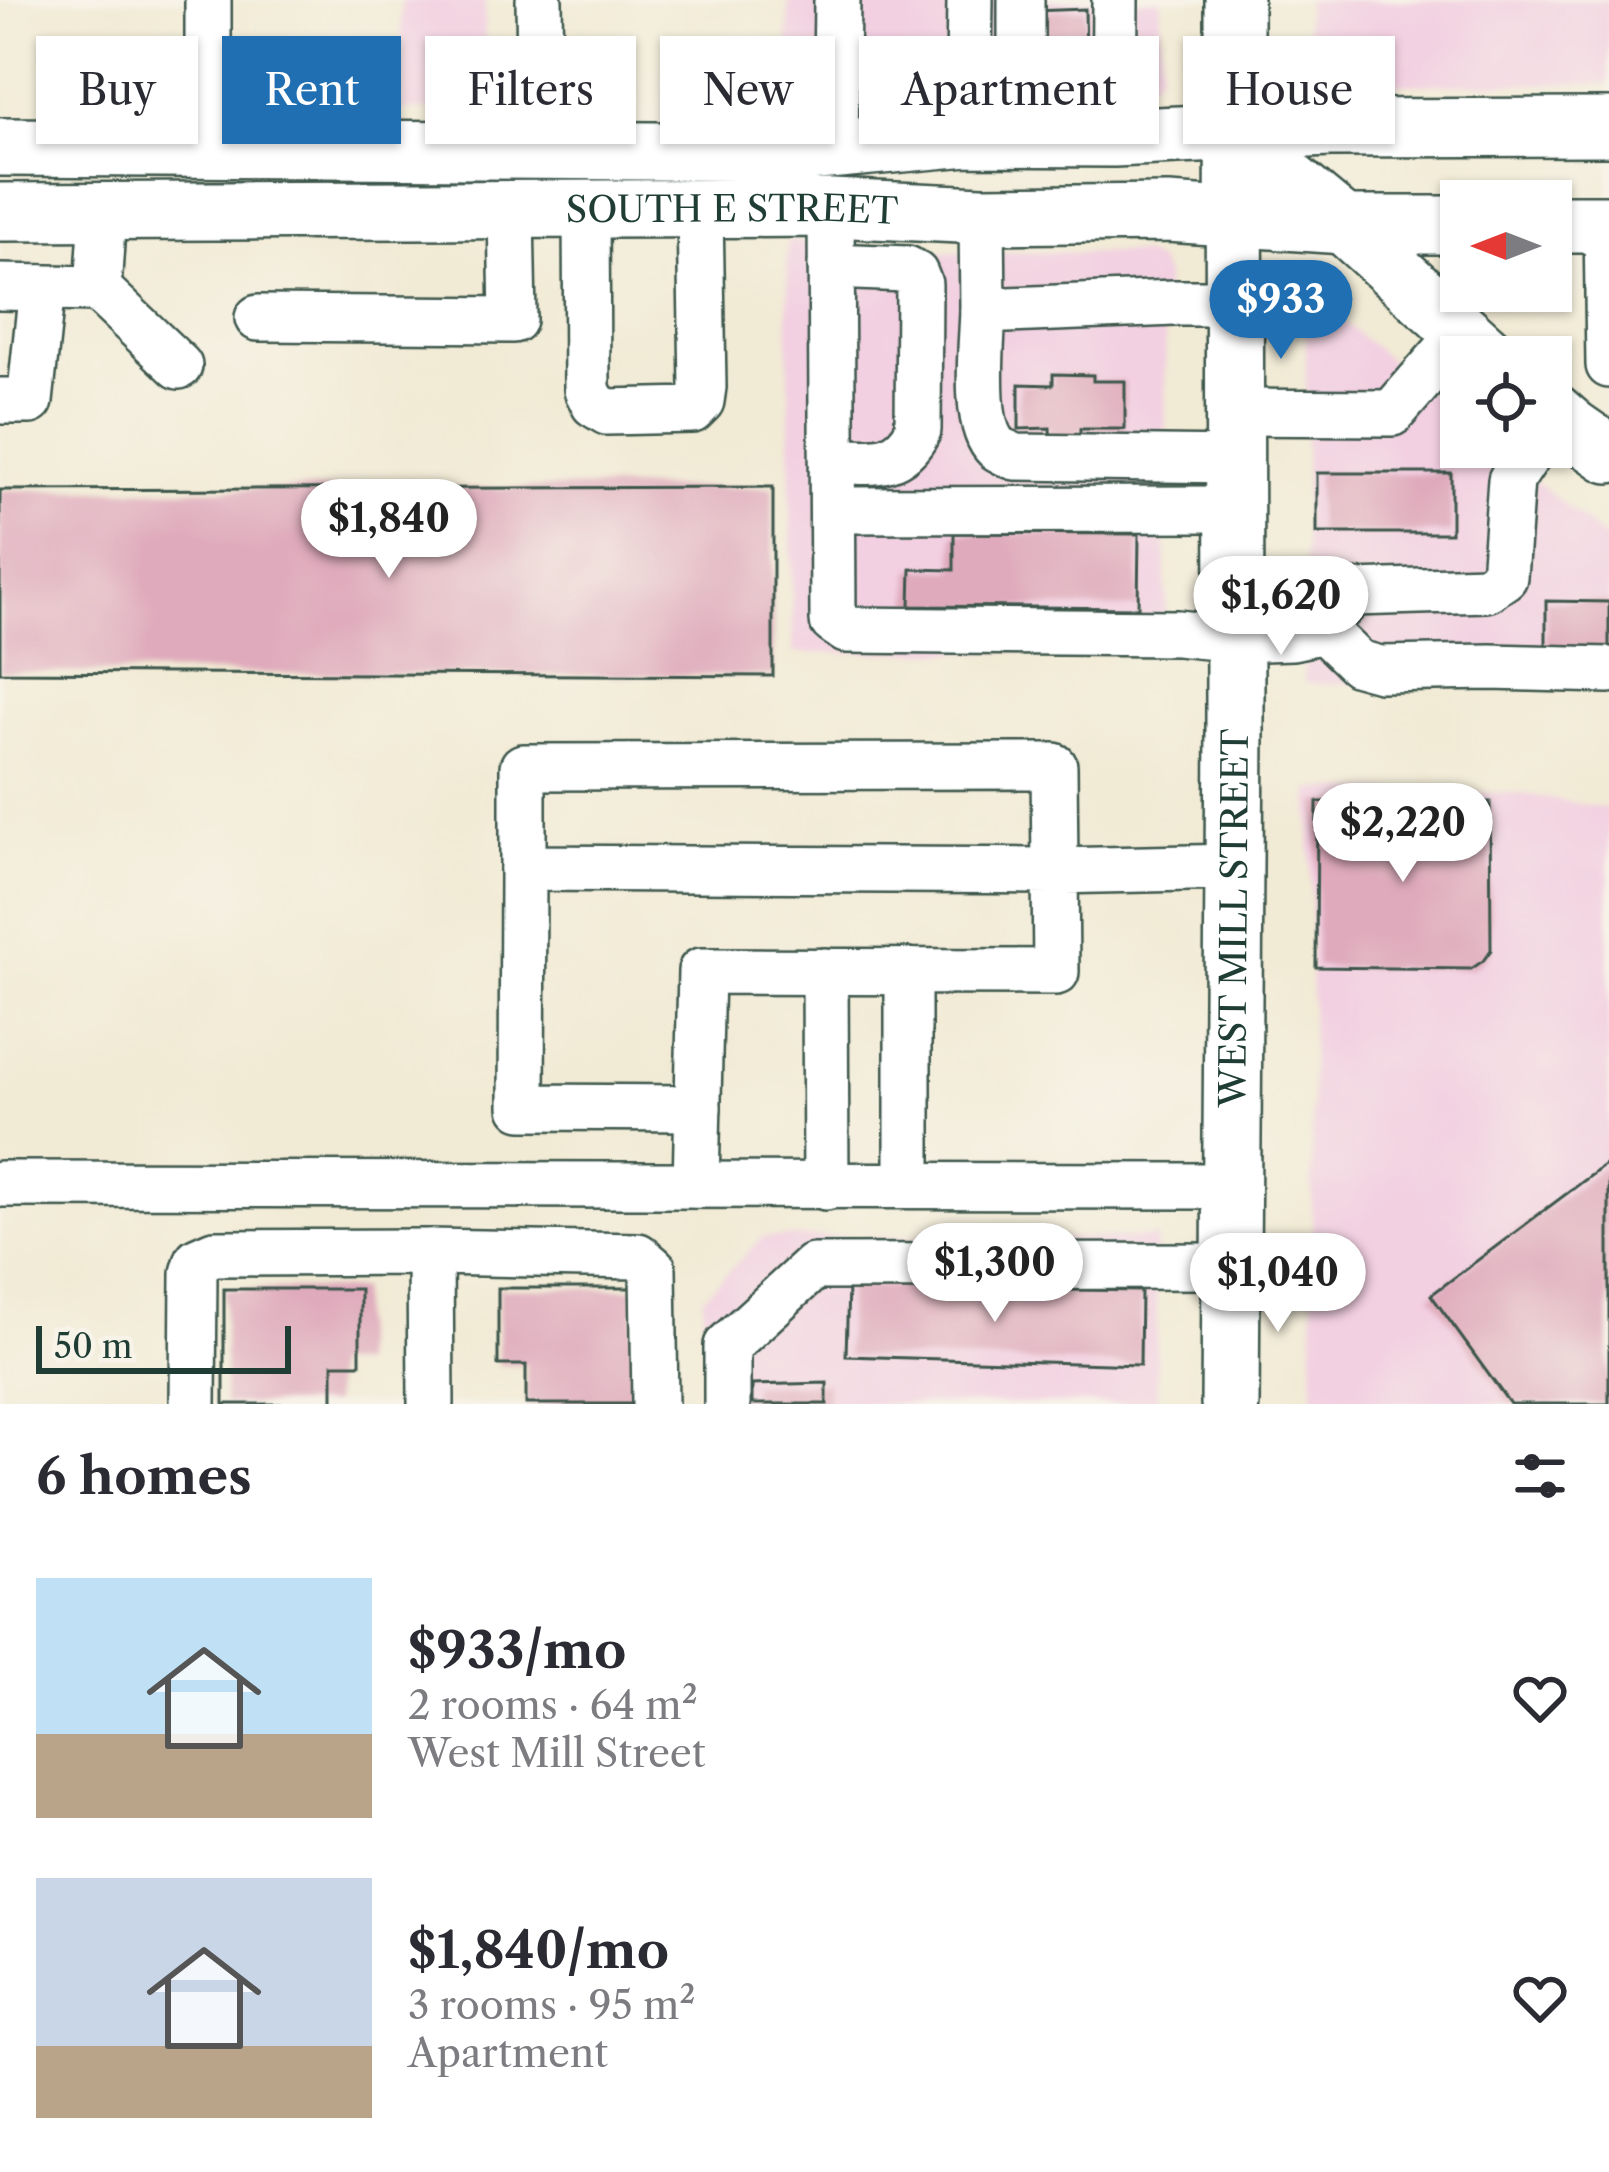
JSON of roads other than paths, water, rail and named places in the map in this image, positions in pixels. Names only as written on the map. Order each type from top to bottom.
[{"type":"main road","name":"WEST MILL STREET","points":[[1234,0],[1234,36]]},
{"type":"main road","name":"SOUTH E STREET","points":[[1395,128],[1609,127]]},
{"type":"main road","name":"SOUTH E STREET","points":[[0,148],[806,152],[909,144]]},
{"type":"main road","name":"WEST MILL STREET","points":[[1230,1404],[1235,867],[1233,144]]},
{"type":"main road","points":[[1245,144],[1344,225],[1466,336]]},
{"type":"main road","name":"SOUTH E STREET","points":[[0,212],[831,208],[982,214],[1168,213],[1344,225],[1440,224]]},
{"type":"main road","points":[[1572,233],[1608,249]]},
{"type":"street","points":[[208,0],[208,148]]},
{"type":"street","points":[[538,0],[541,151]]},
{"type":"street","points":[[836,150],[837,0]]},
{"type":"street","points":[[970,0],[976,36]]},
{"type":"street","points":[[1014,36],[1021,0]]},
{"type":"street","points":[[1115,0],[1115,36]]},
{"type":"street","points":[[831,208],[833,621],[846,630],[1177,633],[1235,639],[1292,637],[1324,630],[1354,592],[1486,589],[1504,577],[1510,480],[1522,468]]},
{"type":"street","points":[[586,211],[587,390],[593,404],[607,412],[692,410],[700,401],[700,210]]},
{"type":"street","points":[[258,318],[512,320],[512,211]]},
{"type":"street","points":[[98,289],[103,213]]},
{"type":"street","points":[[982,214],[997,311],[998,406],[1008,435],[1034,440],[1098,437],[1119,459],[1235,460]]},
{"type":"street","points":[[1572,416],[1609,368],[1608,249]]},
{"type":"street","points":[[831,266],[907,269],[919,284],[918,430],[910,446],[896,457],[834,460]]},
{"type":"street","points":[[0,401],[30,401],[21,288],[98,289],[179,366]]},
{"type":"street","points":[[997,311],[1234,303]]},
{"type":"street","points":[[834,510],[1235,460],[1392,413],[1440,374]]},
{"type":"street","points":[[1324,630],[1358,663],[1380,669],[1609,670]]},
{"type":"street","points":[[696,1185],[698,1108],[701,971],[1056,972],[1054,766],[523,767],[522,1107],[698,1108]]},
{"type":"street","points":[[523,868],[1055,871],[1235,867]]},
{"type":"street","points":[[825,971],[826,1187]]},
{"type":"street","points":[[908,971],[908,1185]]},
{"type":"street","points":[[0,1184],[1231,1186]]},
{"type":"street","points":[[430,1252],[431,1404]]},
{"type":"street","points":[[193,1404],[198,1260],[214,1253],[430,1252],[638,1256],[653,1269],[655,1404]]},
{"type":"street","points":[[728,1404],[727,1346],[813,1267],[1232,1266]]}]
